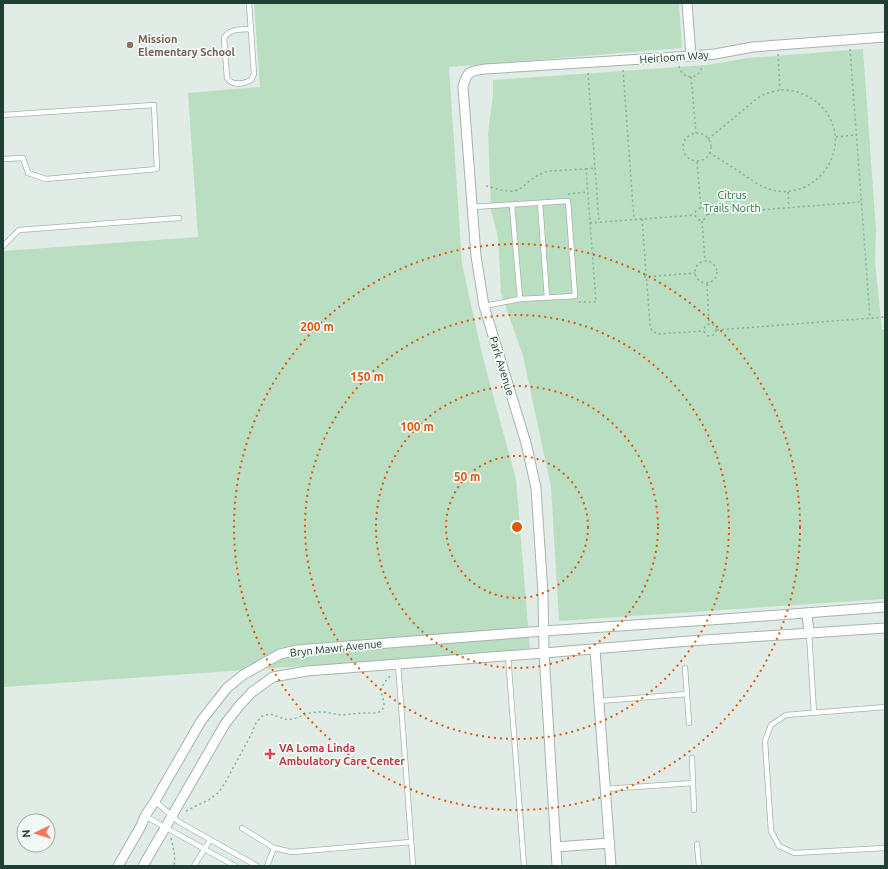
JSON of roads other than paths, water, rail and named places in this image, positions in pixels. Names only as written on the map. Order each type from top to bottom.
[{"type":"street","points":[[687,3],[691,56]]},
{"type":"street","name":"Heirloom Way","points":[[466,77],[472,71],[485,69],[691,56],[715,54],[753,47],[885,37]]},
{"type":"street","name":"Park Avenue","points":[[466,77],[463,87],[472,207],[476,256],[484,306],[526,443],[536,488],[543,594],[544,654],[557,866]]},
{"type":"street","name":"Bryn Mawr Avenue","points":[[118,866],[201,721],[227,688],[243,675],[280,654],[297,650],[885,607]]},
{"type":"street","points":[[808,613],[809,633]]},
{"type":"street","name":"Bryn Mawr Avenue","points":[[143,866],[225,724],[252,692],[273,677],[307,671],[544,654],[689,641],[885,628]]},
{"type":"street","points":[[595,649],[611,866]]},
{"type":"street","points":[[556,847],[610,843]]},
{"type":"lane","points":[[249,3],[251,29],[254,74],[252,80],[246,83],[233,84],[227,78],[224,38],[231,30],[251,29]]},
{"type":"lane","points":[[3,114],[154,105],[157,169],[46,179],[28,173],[23,158],[3,159]]},
{"type":"lane","points":[[472,207],[568,201],[575,296],[520,299],[484,306]]},
{"type":"lane","points":[[540,203],[548,297]]},
{"type":"lane","points":[[512,205],[520,299]]},
{"type":"lane","points":[[3,246],[19,230],[179,218]]},
{"type":"lane","points":[[809,633],[814,713]]},
{"type":"lane","points":[[508,656],[524,866]]},
{"type":"lane","points":[[398,664],[413,866]]},
{"type":"lane","points":[[685,668],[688,723]]},
{"type":"lane","points":[[599,701],[687,694]]},
{"type":"lane","points":[[885,707],[786,715],[771,725],[765,741],[771,830],[779,846],[794,853],[885,848]]},
{"type":"lane","points":[[692,758],[694,810]]},
{"type":"lane","points":[[605,789],[693,783]]},
{"type":"lane","points":[[155,801],[180,822],[257,866]]},
{"type":"lane","points":[[146,816],[235,866]]},
{"type":"lane","points":[[242,828],[274,848],[292,852],[411,842]]},
{"type":"lane","points":[[194,866],[210,840]]},
{"type":"lane","points":[[697,844],[699,866]]},
{"type":"lane","points":[[267,866],[274,848]]},
{"type":"place","name":"Mission Elementary School","points":[[130,45]]},
{"type":"place","name":"VA Loma Linda Ambulatory Care Center","points":[[270,754]]},
{"type":"park label","name":"Citrus Trails North","points":[[732,201]]}]
